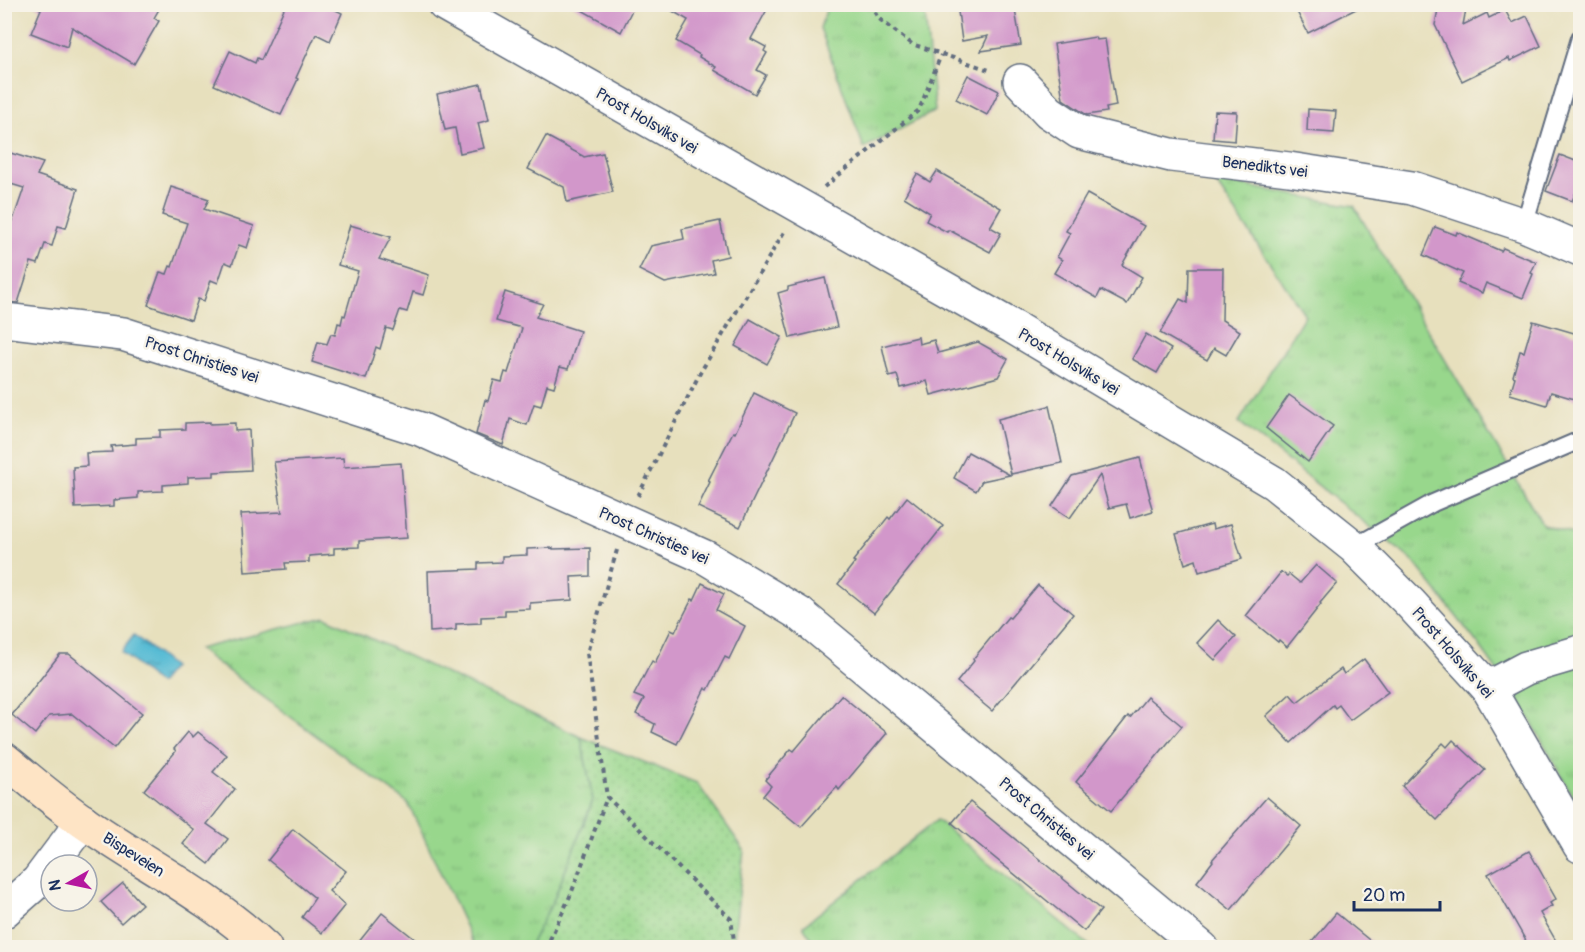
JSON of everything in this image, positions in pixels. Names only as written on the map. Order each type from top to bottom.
[{"type":"street","name":"Prost Holsviks vei","points":[[444,4],[1013,327],[1274,483],[1354,547],[1410,603],[1488,688],[1581,846]]},
{"type":"street","name":"Benedikts vei","points":[[1020,81],[1049,112],[1079,132],[1171,155],[1300,170],[1412,188],[1524,225],[1581,249]]},
{"type":"street","name":"Prost Christies vei","points":[[4,320],[123,334],[420,429],[705,557],[800,614],[1202,948]]},
{"type":"street","points":[[1488,688],[1526,668],[1581,652]]},
{"type":"street","name":"Bispeveien","points":[[4,759],[83,821],[182,884],[250,933],[265,948]]},
{"type":"street","points":[[4,911],[38,881],[83,821]]},
{"type":"lane","points":[[1524,225],[1581,38]]},
{"type":"lane","points":[[1354,547],[1433,503],[1581,440]]},
{"type":"path","points":[[870,4],[878,18],[912,44],[1020,81]]},
{"type":"path","points":[[546,948],[571,894],[607,797],[587,653],[625,522],[700,373],[800,206],[919,110],[941,55]]},
{"type":"path","points":[[607,797],[731,919],[735,948]]},
{"type":"green space","points":[[828,5],[924,5],[935,111],[864,148],[820,28]]},
{"type":"green space","points":[[1214,180],[1354,206],[1543,525],[1580,536],[1580,810],[1525,710],[1478,644],[1413,561],[1239,422],[1305,315]]},
{"type":"green space","points":[[325,617],[581,737],[593,800],[555,897],[529,947],[475,947],[408,803],[198,649]]},
{"type":"green space","points":[[581,737],[697,783],[744,850],[733,947],[529,947],[555,897],[593,800]]},
{"type":"green space","points":[[937,820],[1091,947],[817,947],[803,926]]},
{"type":"water","points":[[134,635],[173,667],[159,684],[121,652]]},
{"type":"building","points":[[33,4],[162,4],[154,18],[159,21],[134,64],[72,27],[67,47],[31,33],[41,9]]},
{"type":"building","points":[[286,4],[323,4],[342,13],[330,41],[316,34],[281,115],[214,85],[230,51],[255,63],[257,58],[261,60]]},
{"type":"building","points":[[571,4],[635,4],[621,32]]},
{"type":"building","points":[[660,4],[770,4],[751,39],[766,47],[764,51],[767,53],[757,70],[766,75],[755,94],[714,70],[716,67],[676,41],[688,20]]},
{"type":"building","points":[[957,4],[1014,4],[1021,45],[981,51],[988,36],[962,41]]},
{"type":"building","points":[[1293,4],[1366,4],[1308,33]]},
{"type":"building","points":[[1439,4],[1467,4],[1463,25],[1487,13],[1489,18],[1505,10],[1512,23],[1527,16],[1541,46],[1510,61],[1509,58],[1462,81],[1435,25]]},
{"type":"building","points":[[1095,37],[1096,40],[1105,39],[1116,106],[1106,108],[1107,112],[1087,115],[1063,99],[1054,44]]},
{"type":"building","points":[[968,75],[999,91],[987,115],[956,99]]},
{"type":"building","points":[[481,84],[489,120],[478,123],[484,148],[460,153],[455,128],[445,130],[437,94]]},
{"type":"building","points":[[1308,109],[1336,111],[1334,133],[1307,131]]},
{"type":"building","points":[[1215,111],[1237,112],[1235,141],[1213,139]]},
{"type":"building","points":[[546,136],[584,157],[603,153],[613,192],[567,202],[564,187],[528,169]]},
{"type":"building","points":[[4,151],[43,163],[37,175],[78,189],[66,228],[58,226],[52,246],[45,244],[38,264],[31,262],[18,303],[4,302],[4,231],[9,232],[24,188],[4,182]]},
{"type":"building","points":[[1560,155],[1581,163],[1581,181],[1572,201],[1546,191]]},
{"type":"building","points":[[937,171],[1001,208],[990,227],[1001,233],[990,252],[949,230],[947,232],[926,221],[930,213],[904,197],[917,174],[930,182]]},
{"type":"building","points":[[171,187],[209,199],[204,209],[254,226],[247,248],[239,245],[232,265],[225,262],[218,283],[211,280],[204,301],[198,299],[191,320],[148,305],[160,272],[167,274],[170,266],[172,267],[187,223],[162,215]]},
{"type":"building","points":[[1087,194],[1144,226],[1122,265],[1142,277],[1127,304],[1101,290],[1097,298],[1054,273],[1062,260],[1057,257],[1070,233],[1066,231]]},
{"type":"building","points":[[720,221],[728,256],[711,260],[714,273],[665,283],[639,270],[651,246],[684,239],[682,229]]},
{"type":"building","points":[[350,225],[391,237],[379,259],[429,275],[423,295],[413,292],[407,312],[400,310],[393,330],[386,328],[380,349],[376,347],[366,379],[312,362],[318,342],[327,344],[331,334],[335,335],[338,323],[341,324],[358,271],[338,265]]},
{"type":"building","points":[[1435,227],[1456,235],[1457,232],[1501,251],[1503,248],[1536,262],[1523,298],[1486,283],[1482,293],[1458,283],[1463,273],[1423,255]]},
{"type":"building","points":[[1189,268],[1223,268],[1222,320],[1240,331],[1226,355],[1214,348],[1207,360],[1160,333],[1180,299],[1188,303]]},
{"type":"building","points":[[825,278],[837,327],[790,338],[778,293],[788,290],[788,287]]},
{"type":"building","points":[[505,292],[543,304],[536,317],[580,331],[568,369],[560,367],[554,387],[547,385],[541,406],[534,404],[527,425],[510,419],[503,445],[476,434],[485,400],[488,401],[494,380],[502,382],[505,372],[508,373],[522,328],[496,321]]},
{"type":"building","points":[[750,319],[782,337],[767,364],[735,346]]},
{"type":"building","points":[[1533,321],[1581,335],[1581,401],[1551,392],[1547,405],[1510,394],[1520,351],[1524,352]]},
{"type":"building","points":[[1146,334],[1171,349],[1157,373],[1132,359]]},
{"type":"building","points":[[918,337],[919,344],[934,340],[938,353],[978,342],[1008,359],[998,377],[931,395],[927,381],[901,388],[897,375],[889,377],[882,346]]},
{"type":"building","points":[[754,393],[795,413],[740,527],[698,507],[710,482],[708,481]]},
{"type":"building","points":[[1289,395],[1333,426],[1308,462],[1266,428]]},
{"type":"building","points":[[1049,406],[1062,463],[1011,474],[998,419]]},
{"type":"building","points":[[210,422],[210,424],[235,423],[235,431],[249,430],[251,470],[214,472],[214,476],[188,477],[188,483],[163,485],[163,491],[138,492],[138,498],[114,500],[114,506],[75,508],[73,467],[87,466],[86,453],[112,452],[111,446],[136,444],[136,438],[160,437],[160,430],[185,429],[185,423]]},
{"type":"building","points":[[968,452],[1010,475],[982,481],[976,491],[954,478]]},
{"type":"building","points":[[343,458],[344,467],[401,463],[407,538],[359,541],[359,547],[334,548],[334,554],[309,556],[309,562],[285,563],[286,569],[245,572],[241,514],[282,512],[274,462]]},
{"type":"building","points":[[1140,458],[1153,511],[1130,518],[1126,504],[1109,508],[1100,475],[1070,518],[1052,506],[1072,476]]},
{"type":"building","points":[[907,497],[943,526],[874,613],[838,584],[855,562],[853,561]]},
{"type":"building","points":[[1212,524],[1213,529],[1231,524],[1242,559],[1199,572],[1196,560],[1185,564],[1176,534]]},
{"type":"building","points":[[590,548],[590,576],[571,577],[572,600],[530,603],[530,609],[505,610],[505,616],[481,617],[481,623],[456,624],[456,630],[430,632],[428,571],[478,569],[478,563],[502,562],[502,556],[527,555],[527,549]]},
{"type":"building","points":[[1316,565],[1337,583],[1287,647],[1246,616],[1281,572],[1287,576],[1289,574],[1300,583]]},
{"type":"building","points":[[702,583],[724,594],[716,610],[745,626],[729,659],[725,657],[708,690],[705,688],[677,744],[652,732],[655,724],[636,714],[644,699],[634,695],[652,661],[655,663],[671,630],[675,632]]},
{"type":"building","points":[[1038,585],[1073,614],[992,711],[957,682],[1008,617],[1010,618]]},
{"type":"building","points":[[1218,620],[1236,637],[1215,660],[1197,643]]},
{"type":"building","points":[[60,654],[69,654],[142,713],[114,748],[72,714],[49,716],[35,734],[12,715]]},
{"type":"building","points":[[1364,659],[1388,692],[1350,720],[1339,705],[1335,708],[1333,705],[1291,743],[1266,716],[1290,694],[1297,702],[1341,669],[1344,674]]},
{"type":"building","points":[[841,695],[887,733],[839,790],[837,787],[801,827],[763,796],[771,786],[765,780],[791,749],[794,751]]},
{"type":"building","points":[[1147,697],[1182,726],[1111,811],[1076,782],[1128,716],[1130,718]]},
{"type":"building","points":[[188,732],[193,737],[198,732],[227,755],[213,772],[235,789],[207,824],[228,839],[209,864],[183,844],[194,830],[144,790],[176,751],[174,749]]},
{"type":"building","points":[[1453,740],[1485,770],[1437,820],[1402,786],[1443,743],[1447,747]]},
{"type":"building","points":[[1267,797],[1301,826],[1231,910],[1197,882],[1212,860]]},
{"type":"building","points":[[970,802],[1101,910],[1084,931],[952,823]]},
{"type":"building","points":[[293,829],[346,871],[329,891],[345,905],[322,933],[302,917],[315,898],[268,860]]},
{"type":"building","points":[[1529,851],[1556,899],[1550,903],[1552,906],[1540,913],[1560,948],[1530,948],[1488,874]]},
{"type":"building","points":[[123,883],[142,904],[121,923],[101,902]]},
{"type":"building","points":[[382,913],[426,948],[354,948]]},
{"type":"building","points":[[1336,913],[1379,948],[1307,948]]}]
